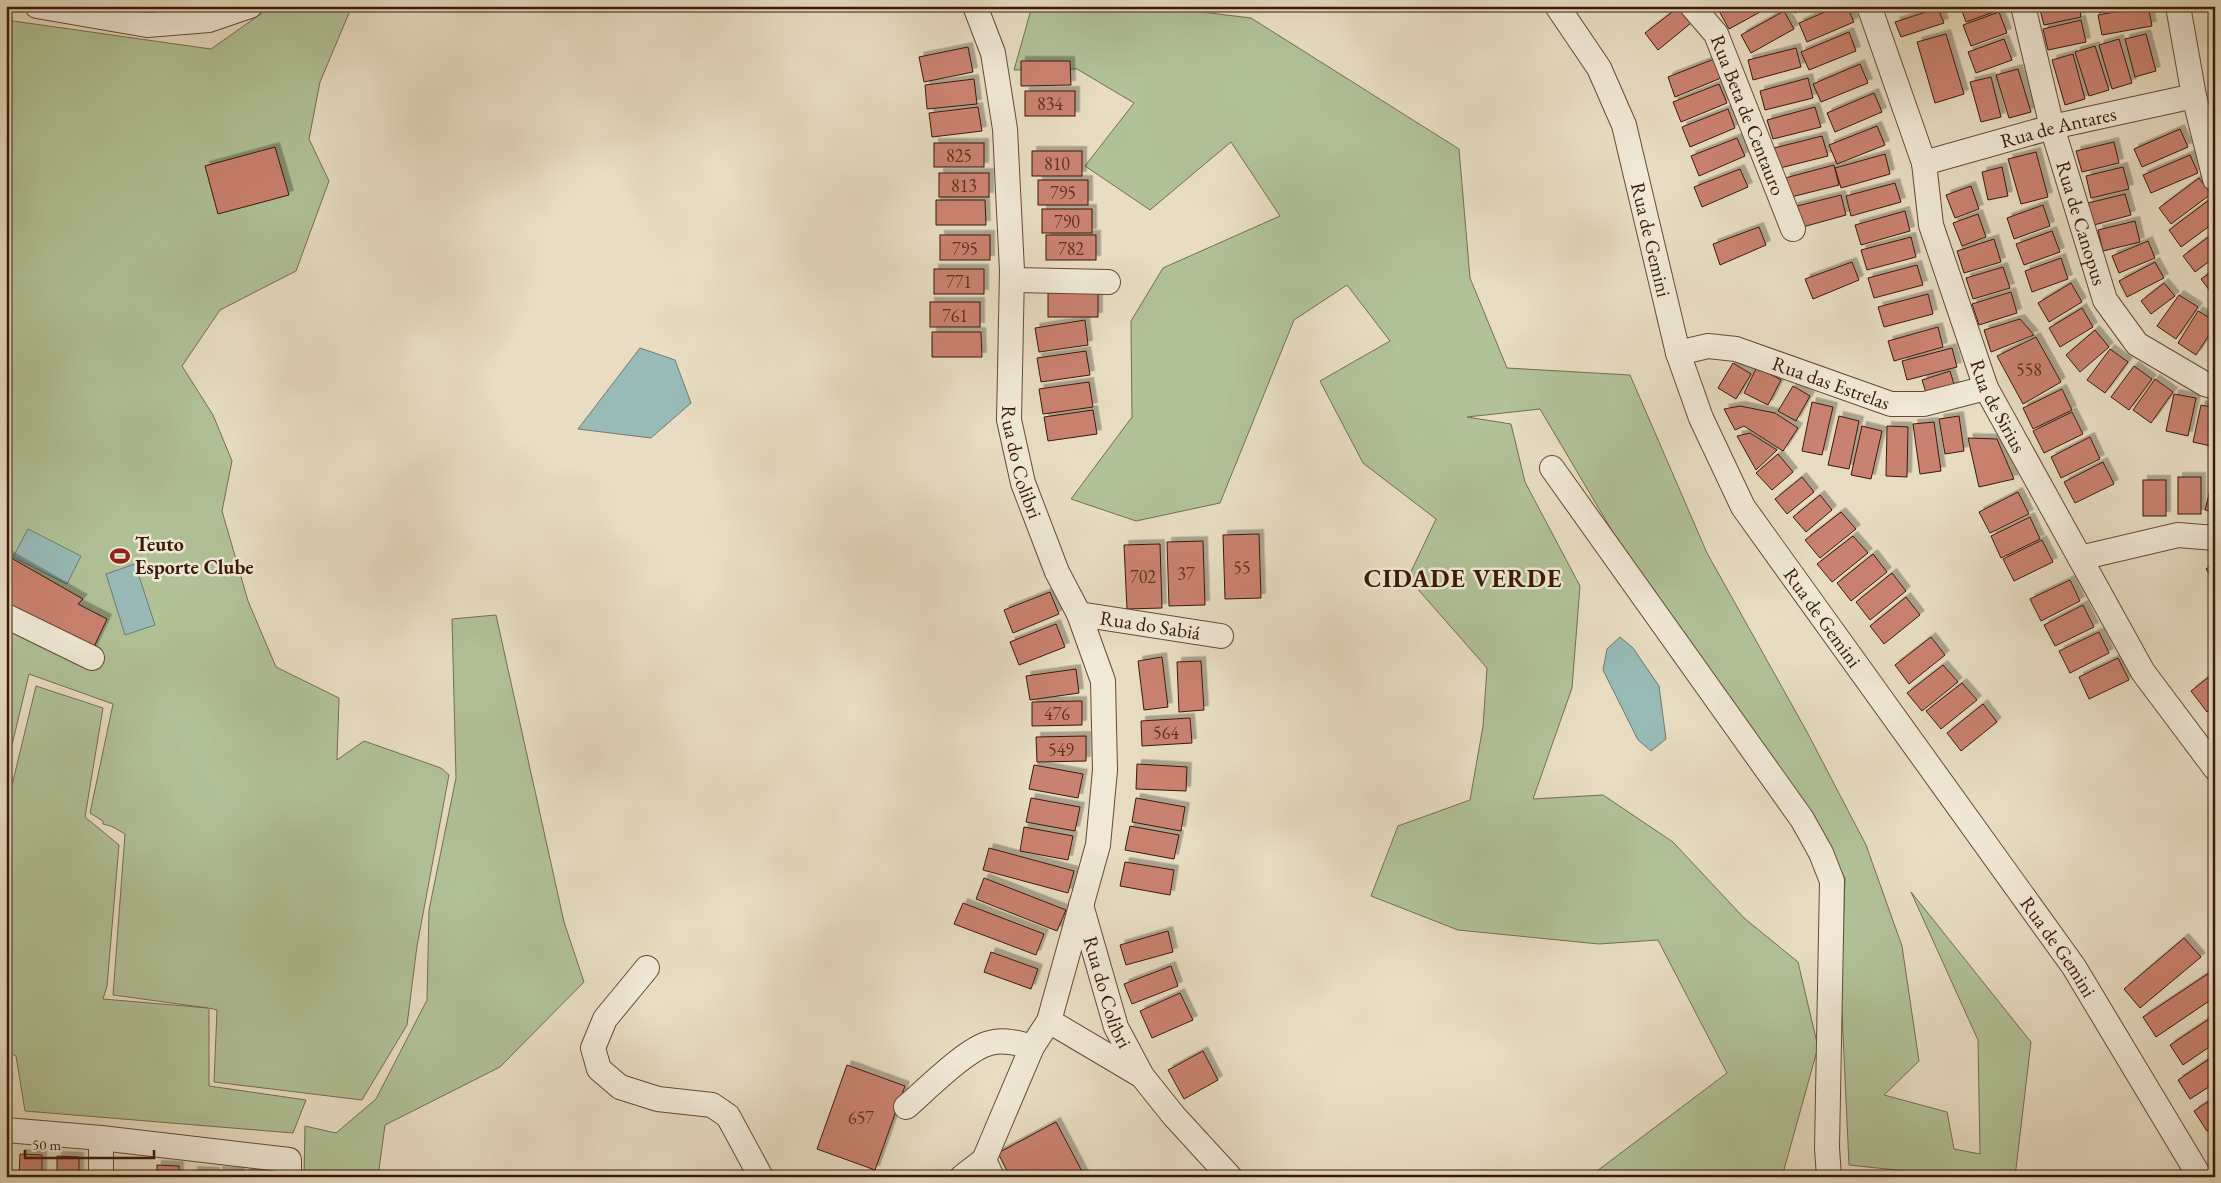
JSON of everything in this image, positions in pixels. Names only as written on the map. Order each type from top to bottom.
[{"type":"street","points":[[37,6],[147,24],[250,6]]},
{"type":"street","name":"Rua do Colibri","points":[[976,6],[993,52],[1005,128],[1012,280],[1009,420],[1023,483],[1057,572],[1079,614],[1103,681],[1105,770],[1098,845],[1049,1021],[1142,1076]]},
{"type":"street","name":"Rua de Gemini","points":[[1557,6],[1599,68],[1624,125],[1678,353],[1701,418],[1743,507],[2074,968],[2200,1177]]},
{"type":"street","name":"Rua Beta de Centauro","points":[[1692,6],[1716,34],[1792,230]]},
{"type":"street","name":"Rua de Sirius","points":[[1869,6],[1924,163],[1931,225],[1986,388],[2143,672],[2215,768]]},
{"type":"street","name":"Rua de Canopus","points":[[2023,6],[2052,128],[2106,300],[2136,344],[2205,384],[2215,387]]},
{"type":"street","points":[[2178,6],[2194,96],[2215,179]]},
{"type":"street","name":"Rua de Antares","points":[[1924,163],[2052,128],[2194,96]]},
{"type":"street","points":[[1012,280],[1108,282]]},
{"type":"street","name":"Rua das Estrelas","points":[[1678,353],[1708,346],[1736,349],[1891,404],[1924,404],[1986,388]]},
{"type":"street","points":[[1552,468],[1802,820],[1822,853],[1832,881],[1827,1148],[1829,1177]]},
{"type":"street","points":[[2080,558],[2178,536],[2215,538]]},
{"type":"street","name":"Rua do Sabiá","points":[[1079,614],[1221,636]]},
{"type":"street","points":[[6,616],[92,658]]},
{"type":"street","name":"Rua do Colibri","points":[[1081,906],[1116,1027],[1142,1076],[1174,1116],[1230,1177]]},
{"type":"street","points":[[647,968],[605,1019],[593,1048],[599,1070],[620,1087],[658,1099],[712,1105],[728,1116],[761,1177]]},
{"type":"street","points":[[962,1177],[988,1168],[1032,1047],[1049,1021]]},
{"type":"street","points":[[906,1107],[969,1053],[989,1043],[1014,1042],[1032,1047]]},
{"type":"street","points":[[6,1130],[101,1138],[289,1169]]},
{"type":"street","points":[[101,1138],[101,1177]]},
{"type":"green space","name":"Teuto Esporte Clube","points":[[272,6],[352,6],[320,82],[309,139],[329,181],[296,271],[220,310],[182,366],[213,415],[232,461],[222,511],[248,601],[276,667],[339,698],[337,760],[364,741],[441,768],[449,775],[417,946],[407,1025],[362,1100],[214,1082],[217,1010],[209,1008],[209,1086],[306,1100],[293,1133],[25,1111],[16,1056],[6,1051],[6,810],[36,686],[103,708],[85,817],[119,845],[107,986],[103,999],[208,1008],[113,995],[125,834],[103,824],[103,821],[90,813],[113,704],[29,674],[6,770],[6,20],[211,49]]},
{"type":"green space","points":[[1032,6],[1152,6],[1251,18],[1459,149],[1470,278],[1507,368],[1630,375],[1707,553],[1807,732],[1866,845],[1902,946],[1919,1061],[1884,1095],[1947,1112],[1954,1149],[1980,1154],[1978,1040],[1911,892],[2031,1042],[2015,1177],[1943,1175],[1849,1165],[1841,991],[1845,878],[1757,741],[1624,551],[1540,409],[1467,417],[1511,424],[1525,482],[1580,586],[1572,688],[1533,799],[1603,795],[1673,842],[1744,918],[1798,962],[1818,1047],[1782,1177],[1589,1177],[1727,1073],[1658,940],[1599,944],[1458,930],[1371,896],[1398,826],[1470,800],[1483,726],[1487,668],[1408,578],[1436,519],[1363,463],[1320,381],[1390,341],[1347,285],[1294,320],[1220,503],[1136,521],[1071,499],[1132,417],[1131,321],[1163,268],[1280,216],[1231,142],[1150,210],[1085,166],[1134,103],[1077,69],[1014,70]]},
{"type":"green space","points":[[496,615],[564,922],[584,982],[500,1067],[385,1125],[378,1177],[304,1177],[305,1126],[336,1133],[376,1099],[427,1000],[429,910],[456,778],[452,619]]},
{"type":"water","points":[[640,348],[675,360],[691,403],[651,438],[578,429]]},
{"type":"water","points":[[28,529],[81,556],[67,584],[13,557]]},
{"type":"water","points":[[135,564],[155,625],[125,635],[106,574]]},
{"type":"water","points":[[1620,637],[1633,648],[1659,686],[1666,739],[1651,751],[1638,740],[1603,670],[1607,649]]},
{"type":"building","points":[[1680,6],[1686,6],[1696,19],[1658,50],[1645,33]]},
{"type":"building","points":[[1728,6],[1771,6],[1729,29],[1719,11]]},
{"type":"building","points":[[1791,6],[1807,6],[1795,13]]},
{"type":"building","points":[[1839,6],[1847,6],[1854,22],[1807,42],[1799,23]]},
{"type":"building","points":[[1960,6],[2001,6],[2002,9],[1966,22]]},
{"type":"building","points":[[2039,6],[2079,6],[2081,17],[2044,25]]},
{"type":"building","points":[[2098,6],[2134,6],[2099,13]]},
{"type":"building","points":[[2148,6],[2152,26],[2102,35],[2098,15]]},
{"type":"building","points":[[1938,8],[1944,23],[1901,37],[1895,22]]},
{"type":"building","points":[[1784,11],[1794,29],[1751,53],[1741,35]]},
{"type":"building","points":[[1999,12],[2007,33],[1971,46],[1963,25]]},
{"type":"building","points":[[2081,20],[2086,42],[2048,50],[2043,29]]},
{"type":"building","points":[[1849,32],[1856,51],[1809,70],[1801,52]]},
{"type":"building","points":[[1946,34],[1964,94],[1935,103],[1917,42]]},
{"type":"building","points":[[2146,34],[2156,71],[2135,77],[2125,39]]},
{"type":"building","points":[[2004,39],[2012,60],[1976,73],[1968,52]]},
{"type":"building","points":[[2119,39],[2132,83],[2112,89],[2099,45]]},
{"type":"building","points":[[2095,46],[2109,90],[2089,96],[2075,52]]},
{"type":"building","points":[[968,47],[973,72],[924,82],[919,57]]},
{"type":"building","points":[[1796,48],[1801,67],[1753,80],[1748,60]]},
{"type":"building","points":[[2073,54],[2085,99],[2065,105],[2052,60]]},
{"type":"building","points":[[1714,59],[1721,78],[1675,97],[1668,77]]},
{"type":"building","points":[[1021,61],[1070,61],[1071,85],[1021,86]]},
{"type":"building","points":[[1860,64],[1868,83],[1821,102],[1813,84]]},
{"type":"building","points":[[2018,69],[2031,112],[2009,118],[1996,75]]},
{"type":"building","points":[[1991,77],[2001,117],[1981,122],[1970,82]]},
{"type":"building","points":[[1808,78],[1813,98],[1765,110],[1760,91]]},
{"type":"building","points":[[974,79],[977,104],[927,109],[925,85]]},
{"type":"building","points":[[1719,84],[1727,103],[1681,122],[1673,102]]},
{"type":"building","points":[[1025,91],[1075,91],[1075,116],[1025,116]]},
{"type":"building","points":[[1874,93],[1882,112],[1835,132],[1827,113]]},
{"type":"building","points":[[978,107],[982,131],[932,137],[929,113]]},
{"type":"building","points":[[1815,107],[1821,127],[1773,139],[1767,120]]},
{"type":"building","points":[[1728,109],[1735,128],[1690,147],[1682,127]]},
{"type":"building","points":[[1877,126],[1885,145],[1837,164],[1829,145]]},
{"type":"building","points":[[2180,129],[2188,147],[2142,167],[2134,149]]},
{"type":"building","points":[[1822,136],[1828,156],[1780,168],[1774,148]]},
{"type":"building","points":[[1737,138],[1745,156],[1699,176],[1691,156]]},
{"type":"building","points":[[2114,142],[2119,163],[2082,172],[2076,151]]},
{"type":"building","points":[[934,143],[984,143],[984,167],[934,167]]},
{"type":"building","points":[[275,147],[289,195],[218,214],[205,166]]},
{"type":"building","points":[[1032,151],[1082,151],[1082,176],[1032,176]]},
{"type":"building","points":[[2036,152],[2048,197],[2021,204],[2008,159]]},
{"type":"building","points":[[1885,154],[1890,174],[1841,188],[1835,168]]},
{"type":"building","points":[[2190,155],[2198,173],[2151,193],[2143,175]]},
{"type":"building","points":[[1834,165],[1839,185],[1791,197],[1785,178]]},
{"type":"building","points":[[2002,167],[2008,196],[1988,200],[1982,172]]},
{"type":"building","points":[[2123,167],[2129,189],[2091,198],[2086,176]]},
{"type":"building","points":[[1740,169],[1748,187],[1702,207],[1694,187]]},
{"type":"building","points":[[939,173],[989,173],[989,197],[939,197]]},
{"type":"building","points":[[2199,178],[2211,194],[2171,224],[2159,208]]},
{"type":"building","points":[[1038,180],[1088,180],[1088,205],[1038,205]]},
{"type":"building","points":[[1895,183],[1901,202],[1851,216],[1846,196]]},
{"type":"building","points":[[1971,186],[1979,209],[1955,218],[1946,195]]},
{"type":"building","points":[[2125,194],[2131,215],[2094,225],[2088,203]]},
{"type":"building","points":[[1841,195],[1846,215],[1799,228],[1793,207]]},
{"type":"building","points":[[936,200],[985,200],[986,225],[936,225]]},
{"type":"building","points":[[2209,200],[2215,208],[2215,222],[2181,247],[2169,230]]},
{"type":"building","points":[[2043,205],[2050,226],[2014,239],[2007,218]]},
{"type":"building","points":[[1042,209],[1092,209],[1092,233],[1042,233]]},
{"type":"building","points":[[1905,211],[1910,231],[1861,245],[1855,225]]},
{"type":"building","points":[[1978,214],[1986,237],[1962,246],[1953,223]]},
{"type":"building","points":[[2135,221],[2140,242],[2103,251],[2098,230]]},
{"type":"building","points":[[1759,227],[1766,245],[1720,265],[1713,244]]},
{"type":"building","points":[[2052,231],[2060,252],[2024,265],[2016,244]]},
{"type":"building","points":[[2215,232],[2215,257],[2195,272],[2183,256]]},
{"type":"building","points":[[940,235],[990,235],[990,260],[940,260]]},
{"type":"building","points":[[1046,235],[1096,235],[1096,260],[1046,260]]},
{"type":"building","points":[[1911,237],[1916,257],[1867,270],[1861,250]]},
{"type":"building","points":[[1994,239],[2001,262],[1964,273],[1957,251]]},
{"type":"building","points":[[2148,241],[2155,258],[2119,273],[2112,256]]},
{"type":"building","points":[[2061,258],[2068,279],[2032,292],[2025,271]]},
{"type":"building","points":[[1852,262],[1859,280],[1813,299],[1805,279]]},
{"type":"building","points":[[2155,262],[2164,278],[2127,297],[2119,281]]},
{"type":"building","points":[[1917,265],[1923,285],[1874,298],[1868,278]]},
{"type":"building","points":[[2003,267],[2010,288],[1973,299],[1966,278]]},
{"type":"building","points":[[934,269],[984,269],[984,294],[934,294]]},
{"type":"building","points":[[2215,269],[2215,294],[2213,295],[2201,279]]},
{"type":"building","points":[[2071,283],[2082,302],[2049,322],[2038,303]]},
{"type":"building","points":[[2164,283],[2175,296],[2151,314],[2141,301]]},
{"type":"building","points":[[2011,292],[2017,313],[1979,325],[1972,304]]},
{"type":"building","points":[[1048,293],[1098,293],[1098,317],[1048,317]]},
{"type":"building","points":[[1928,294],[1933,314],[1884,327],[1878,307]]},
{"type":"building","points":[[2179,295],[2198,307],[2176,339],[2157,326]]},
{"type":"building","points":[[930,302],[980,302],[980,327],[930,327]]},
{"type":"building","points":[[2082,308],[2093,327],[2060,347],[2049,328]]},
{"type":"building","points":[[2198,311],[2215,321],[2215,326],[2196,355],[2178,343]]},
{"type":"building","points":[[2020,319],[2034,335],[1991,352],[1984,330]]},
{"type":"building","points":[[1085,320],[1088,345],[1039,352],[1035,328]]},
{"type":"building","points":[[1938,327],[1943,347],[1894,361],[1888,341]]},
{"type":"building","points":[[2095,330],[2109,347],[2080,372],[2066,355]]},
{"type":"building","points":[[932,332],[981,332],[982,357],[932,357]]},
{"type":"building","points":[[2036,337],[2061,382],[2023,404],[1997,356]]},
{"type":"building","points":[[1952,348],[1957,367],[1907,380],[1902,361]]},
{"type":"building","points":[[2110,349],[2128,362],[2105,393],[2087,380]]},
{"type":"building","points":[[1086,351],[1090,375],[1041,382],[1037,358]]},
{"type":"building","points":[[1733,363],[1751,374],[1736,399],[1718,388]]},
{"type":"building","points":[[2134,366],[2152,379],[2129,410],[2111,397]]},
{"type":"building","points":[[1757,367],[1781,380],[1768,405],[1744,393]]},
{"type":"building","points":[[1950,371],[1956,391],[1928,399],[1922,380]]},
{"type":"building","points":[[2155,379],[2173,392],[2151,423],[2133,410]]},
{"type":"building","points":[[1089,382],[1093,407],[1043,414],[1039,389]]},
{"type":"building","points":[[1793,386],[1810,396],[1796,421],[1778,411]]},
{"type":"building","points":[[2062,389],[2072,410],[2033,429],[2023,408]]},
{"type":"building","points":[[2174,394],[2196,398],[2188,436],[2166,431]]},
{"type":"building","points":[[1812,402],[1833,407],[1822,455],[1802,451]]},
{"type":"building","points":[[2201,405],[2215,408],[2215,447],[2193,442]]},
{"type":"building","points":[[1740,406],[1775,413],[1798,428],[1783,451],[1744,426],[1735,430],[1724,409]]},
{"type":"building","points":[[1093,410],[1097,434],[1048,441],[1044,417]]},
{"type":"building","points":[[2072,412],[2083,434],[2044,453],[2033,431]]},
{"type":"building","points":[[1839,416],[1859,421],[1849,469],[1828,465]]},
{"type":"building","points":[[1959,416],[1964,451],[1945,454],[1939,419]]},
{"type":"building","points":[[1934,422],[1941,471],[1920,474],[1913,424]]},
{"type":"building","points":[[1862,426],[1882,431],[1871,479],[1851,475]]},
{"type":"building","points":[[1887,426],[1908,427],[1907,477],[1886,476]]},
{"type":"building","points":[[1750,433],[1777,450],[1756,470],[1737,436]]},
{"type":"building","points":[[2090,437],[2100,459],[2061,478],[2051,457]]},
{"type":"building","points":[[1968,438],[1997,439],[2014,479],[1979,487]]},
{"type":"building","points":[[1778,454],[1793,472],[1772,490],[1756,473]]},
{"type":"building","points":[[2103,462],[2114,484],[2075,503],[2064,482]]},
{"type":"building","points":[[2215,474],[2215,512],[2205,510]]},
{"type":"building","points":[[1802,477],[1814,492],[1787,514],[1775,499]]},
{"type":"building","points":[[2178,477],[2201,477],[2201,514],[2178,514]]},
{"type":"building","points":[[2143,480],[2166,480],[2166,516],[2143,516]]},
{"type":"building","points":[[2018,492],[2029,514],[1990,533],[1979,512]]},
{"type":"building","points":[[1820,495],[1832,510],[1806,532],[1793,517]]},
{"type":"building","points":[[1841,512],[1856,529],[1820,558],[1805,540]]},
{"type":"building","points":[[2030,517],[2040,539],[2001,558],[1991,536]]},
{"type":"building","points":[[1259,534],[1261,598],[1225,599],[1223,535]]},
{"type":"building","points":[[1853,536],[1868,553],[1832,582],[1817,564]]},
{"type":"building","points":[[2042,540],[2053,562],[2014,581],[2003,559]]},
{"type":"building","points":[[1203,541],[1205,605],[1169,606],[1167,542]]},
{"type":"building","points":[[1160,544],[1162,608],[1127,609],[1124,545]]},
{"type":"building","points":[[1873,554],[1887,572],[1851,601],[1837,583]]},
{"type":"building","points":[[6,555],[83,599],[78,604],[107,619],[92,651],[6,613]]},
{"type":"building","points":[[2215,563],[2215,582],[2206,569]]},
{"type":"building","points":[[1892,573],[1906,591],[1870,620],[1856,602]]},
{"type":"building","points":[[2070,580],[2080,601],[2041,621],[2030,599]]},
{"type":"building","points":[[1050,592],[1059,614],[1013,633],[1004,610]]},
{"type":"building","points":[[1906,597],[1920,615],[1884,644],[1870,626]]},
{"type":"building","points":[[2083,605],[2094,627],[2055,646],[2044,625]]},
{"type":"building","points":[[1056,624],[1065,647],[1019,665],[1010,642]]},
{"type":"building","points":[[2099,632],[2109,653],[2070,673],[2059,651]]},
{"type":"building","points":[[1931,637],[1945,655],[1909,684],[1895,665]]},
{"type":"building","points":[[1162,657],[1168,707],[1144,710],[1138,661]]},
{"type":"building","points":[[2118,658],[2129,680],[2089,699],[2079,677]]},
{"type":"building","points":[[1201,661],[1204,710],[1179,712],[1177,662]]},
{"type":"building","points":[[1943,665],[1958,682],[1922,711],[1907,693]]},
{"type":"building","points":[[1076,669],[1079,693],[1030,700],[1026,676]]},
{"type":"building","points":[[2215,672],[2215,706],[2207,712],[2191,691]]},
{"type":"building","points":[[1962,683],[1977,700],[1941,729],[1926,711]]},
{"type":"building","points":[[1082,701],[1082,725],[1032,726],[1032,702]]},
{"type":"building","points":[[1983,704],[1997,722],[1961,751],[1947,733]]},
{"type":"building","points":[[1190,718],[1192,743],[1142,746],[1141,721]]},
{"type":"building","points":[[1086,736],[1086,761],[1037,762],[1036,737]]},
{"type":"building","points":[[1137,764],[1187,767],[1186,791],[1136,789]]},
{"type":"building","points":[[1034,765],[1083,774],[1078,798],[1029,789]]},
{"type":"building","points":[[1031,798],[1080,807],[1075,831],[1026,822]]},
{"type":"building","points":[[1136,798],[1185,807],[1181,831],[1132,822]]},
{"type":"building","points":[[1130,826],[1179,835],[1174,859],[1125,850]]},
{"type":"building","points":[[1024,827],[1073,836],[1068,860],[1020,851]]},
{"type":"building","points":[[989,848],[1074,871],[1068,893],[983,870]]},
{"type":"building","points":[[1125,862],[1174,870],[1170,895],[1120,886]]},
{"type":"building","points":[[984,878],[1066,910],[1057,931],[976,899]]},
{"type":"building","points":[[963,903],[1044,934],[1036,955],[954,924]]},
{"type":"building","points":[[1168,931],[1173,952],[1126,965],[1120,945]]},
{"type":"building","points":[[2184,938],[2201,957],[2140,1008],[2124,989]]},
{"type":"building","points":[[991,952],[1038,969],[1031,989],[984,972]]},
{"type":"building","points":[[1171,966],[1178,986],[1132,1004],[1124,984]]},
{"type":"building","points":[[2209,973],[2215,982],[2215,997],[2156,1037],[2143,1017]]},
{"type":"building","points":[[1180,993],[1193,1020],[1152,1038],[1140,1011]]},
{"type":"building","points":[[2215,1015],[2215,1043],[2183,1065],[2170,1045]]},
{"type":"building","points":[[1203,1051],[1218,1080],[1184,1099],[1168,1070]]},
{"type":"building","points":[[2215,1055],[2215,1083],[2190,1099],[2178,1080]]},
{"type":"building","points":[[847,1065],[905,1086],[875,1170],[817,1149]]},
{"type":"building","points":[[6,1077],[8,1077],[6,1121]]},
{"type":"building","points":[[2215,1097],[2215,1126],[2207,1131],[2194,1111]]},
{"type":"building","points":[[1056,1122],[1085,1177],[1010,1177],[998,1153]]},
{"type":"building","points":[[2215,1131],[2215,1142],[2210,1134]]},
{"type":"building","points":[[20,1154],[42,1155],[42,1177],[19,1177]]},
{"type":"building","points":[[57,1156],[79,1157],[79,1177],[57,1177]]},
{"type":"building","points":[[157,1165],[179,1166],[179,1177],[157,1177]]},
{"type":"building","points":[[193,1171],[215,1172],[215,1177],[193,1177]]},
{"type":"building","points":[[218,1171],[240,1172],[240,1177],[218,1177]]},
{"type":"building","points":[[245,1173],[272,1176],[272,1177],[244,1177]]},
{"type":"place","name":"Teuto Esporte Clube","points":[[120,556]]},
{"type":"district","name":"CIDADE VERDE","points":[[1463,578]]}]
